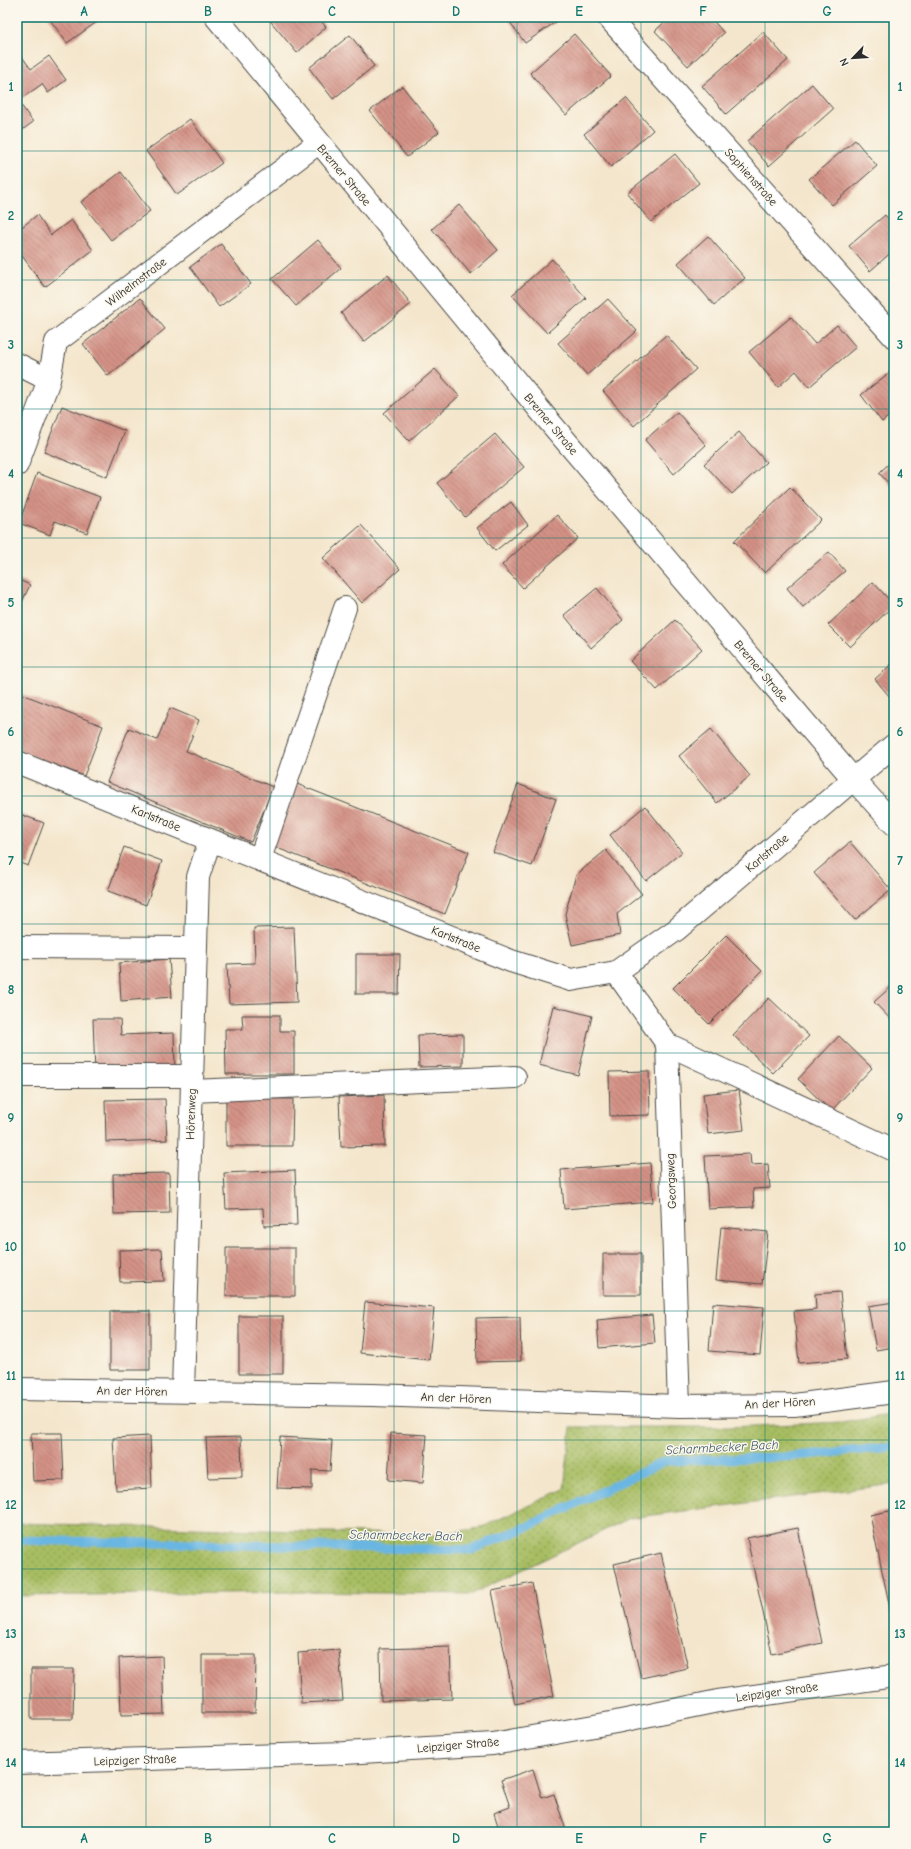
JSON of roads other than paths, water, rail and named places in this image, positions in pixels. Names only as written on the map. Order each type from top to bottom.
[{"type":"street","name":"Bremer Straße","points":[[216,17],[318,143],[548,420],[854,780],[894,824]]},
{"type":"street","name":"Sophienstraße","points":[[608,17],[894,337]]},
{"type":"street","name":"Wilhelmstraße","points":[[17,465],[49,380],[56,342],[318,143]]},
{"type":"street","points":[[17,364],[49,380]]},
{"type":"street","points":[[260,859],[345,608]]},
{"type":"street","name":"Karlstraße","points":[[17,762],[511,961],[571,980],[616,972],[676,930],[894,745]]},
{"type":"street","name":"Hörenweg","points":[[183,1391],[198,877],[210,840]]},
{"type":"street","points":[[17,947],[196,948]]},
{"type":"street","points":[[616,972],[667,1044],[894,1150]]},
{"type":"street","name":"Georgsweg","points":[[667,1044],[679,1406]]},
{"type":"street","points":[[17,1076],[192,1084],[515,1077]]},
{"type":"street","name":"An der Hören","points":[[17,1389],[373,1395],[679,1406],[794,1405],[894,1392]]},
{"type":"street","name":"Leipziger Straße","points":[[17,1763],[345,1753],[493,1744],[616,1722],[718,1701],[894,1676]]},
{"type":"waterway","name":"Scharmbecker Bach","points":[[17,1540],[471,1550],[527,1527],[665,1461],[783,1457],[894,1447]]}]
